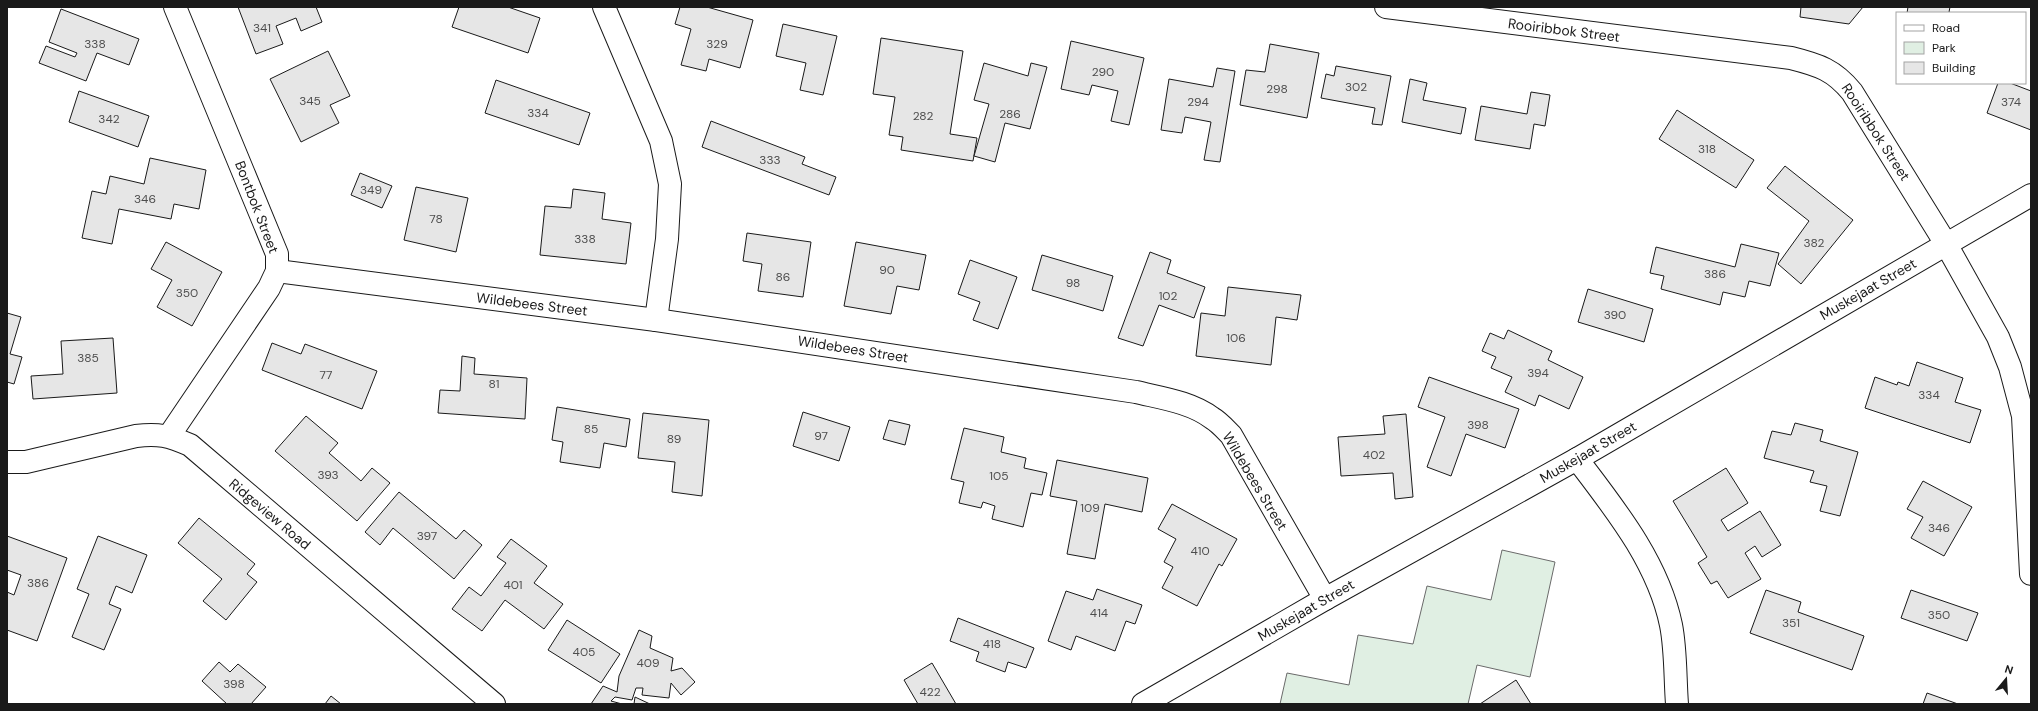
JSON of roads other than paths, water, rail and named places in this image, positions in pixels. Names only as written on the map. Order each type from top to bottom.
[{"type":"street","name":"Bontbok Street","points":[[170,436],[265,294],[277,271],[277,254],[273,240],[175,7]]},
{"type":"street","points":[[604,7],[661,141],[670,184],[667,239],[656,320]]},
{"type":"street","name":"Rooiribbok Street","points":[[1386,7],[1792,58],[1827,68],[1841,79],[1852,92],[1946,244],[1998,337],[2010,367],[2023,416],[2031,574]]},
{"type":"street","name":"Muskejaat Street","points":[[1143,704],[1325,599],[1577,459],[2031,195]]},
{"type":"street","name":"Wildebees Street","points":[[277,271],[656,320],[1136,392],[1189,406],[1212,418],[1230,435],[1325,599]]},
{"type":"street","name":"Ridgeview Road","points":[[7,462],[26,462],[136,436],[154,434],[170,436],[190,445],[494,704]]},
{"type":"street","points":[[1577,459],[1624,521],[1652,573],[1671,625],[1677,704]]}]
